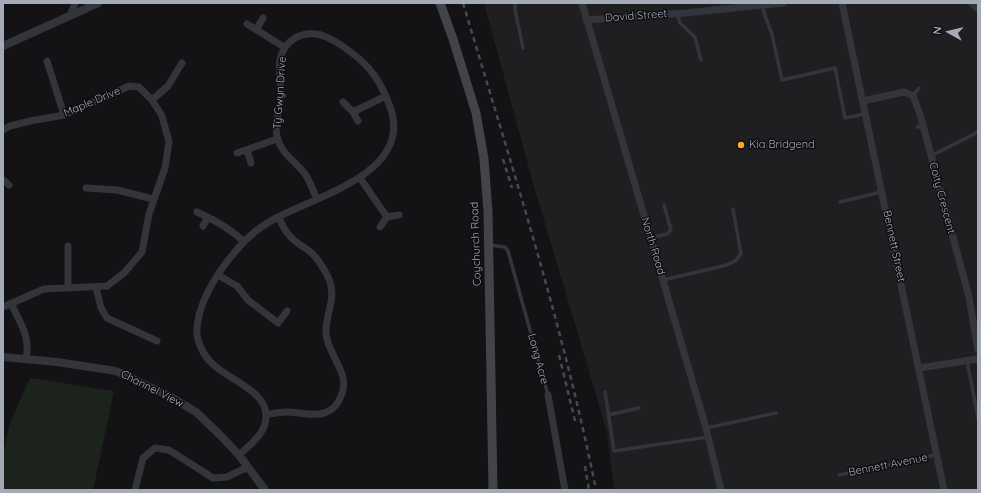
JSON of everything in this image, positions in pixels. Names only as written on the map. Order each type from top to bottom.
[{"type":"main road","name":"Coychurch Road","points":[[440,3],[456,46],[476,113],[484,159],[489,245],[493,490]]},
{"type":"street","points":[[70,16],[75,3]]},
{"type":"street","points":[[3,46],[98,3]]},
{"type":"street","name":"North Road","points":[[582,3],[706,428],[721,490]]},
{"type":"street","name":"David Street","points":[[586,20],[783,3]]},
{"type":"street","name":"Bennett Street","points":[[842,3],[944,490]]},
{"type":"street","points":[[972,3],[978,9]]},
{"type":"street","points":[[256,30],[263,18]]},
{"type":"street","name":"Tŷ Gwyn Drive","points":[[247,24],[284,47]]},
{"type":"street","name":"Tŷ Gwyn Drive","points":[[266,415],[265,406],[259,397],[215,367],[201,348],[198,335],[199,318],[207,292],[233,254],[258,230],[278,216],[338,190],[360,178],[385,155],[392,144],[394,115],[375,75],[364,62],[339,44],[322,35],[307,33],[292,38],[284,47],[280,60],[279,71],[281,94],[276,123],[277,139],[286,154],[306,174],[317,199]]},
{"type":"street","points":[[47,61],[64,115]]},
{"type":"street","points":[[152,100],[168,86],[182,63]]},
{"type":"street","name":"Maple Drive","points":[[3,130],[10,126],[30,121],[64,115],[129,86],[140,87],[152,100],[162,116],[169,142],[165,168],[149,214],[142,252],[124,273],[107,286],[44,289],[3,307]]},
{"type":"street","points":[[863,101],[904,92],[912,96]]},
{"type":"street","points":[[353,112],[386,96]]},
{"type":"street","name":"Coity Crescent","points":[[912,96],[920,126],[931,156],[968,297],[978,350]]},
{"type":"street","points":[[343,102],[353,112],[358,121]]},
{"type":"street","name":"Tŷ Gwyn Drive","points":[[237,153],[277,139]]},
{"type":"street","points":[[247,150],[251,163]]},
{"type":"street","points":[[360,178],[387,217]]},
{"type":"street","points":[[86,188],[117,190],[153,200]]},
{"type":"street","points":[[197,212],[234,232],[244,242]]},
{"type":"street","points":[[380,227],[387,217],[399,215]]},
{"type":"street","points":[[239,455],[264,427],[266,415],[278,412],[307,415],[321,413],[332,409],[338,403],[343,393],[344,382],[342,372],[328,345],[326,332],[332,303],[332,289],[329,278],[317,258],[295,242],[288,234],[278,216]]},
{"type":"street","points":[[203,226],[208,217]]},
{"type":"street","points":[[68,246],[68,288]]},
{"type":"street","points":[[218,275],[237,286],[248,300],[278,323],[287,311]]},
{"type":"street","points":[[96,287],[101,308],[107,318],[157,340]]},
{"type":"street","points":[[11,303],[24,329],[28,348],[26,359]]},
{"type":"street","name":"Channel View","points":[[3,357],[116,371],[171,397],[196,412],[219,434],[239,455],[265,490]]},
{"type":"street","points":[[919,368],[978,359]]},
{"type":"street","name":"Long Acre","points":[[548,395],[565,490]]},
{"type":"street","points":[[135,490],[143,458],[155,448],[169,450],[213,478],[227,477],[248,467]]},
{"type":"lane","points":[[515,3],[515,10],[524,48]]},
{"type":"lane","points":[[762,5],[772,34],[782,80],[835,68],[845,118],[866,113]]},
{"type":"lane","points":[[677,13],[680,23],[695,37],[701,60]]},
{"type":"lane","points":[[912,96],[919,88]]},
{"type":"lane","points":[[931,156],[978,132]]},
{"type":"lane","points":[[840,202],[882,192]]},
{"type":"lane","points":[[650,238],[667,234],[671,230],[664,205]]},
{"type":"lane","points":[[663,280],[720,268],[735,261],[741,254],[733,209]]},
{"type":"lane","name":"Long Acre","points":[[489,245],[505,247],[508,251],[548,395]]},
{"type":"lane","points":[[967,361],[978,418]]},
{"type":"lane","points":[[605,392],[614,451],[708,436]]},
{"type":"lane","points":[[608,415],[638,408]]},
{"type":"lane","points":[[706,428],[776,413]]},
{"type":"lane","name":"Bennett Avenue","points":[[839,475],[937,455]]},
{"type":"shaded area","points":[[484,3],[978,3],[978,490],[614,490],[607,432],[533,183]]},
{"type":"shaded area","points":[[30,378],[114,391],[93,490],[3,490],[3,454],[10,423]]},
{"type":"railway","points":[[463,3],[552,306],[583,428],[596,490]]},
{"type":"railway","points":[[503,159],[512,188]]},
{"type":"railway","points":[[559,355],[576,425]]},
{"type":"railway","points":[[585,466],[589,490]]},
{"type":"place","name":"Kia Bridgend","points":[[741,145]]}]
